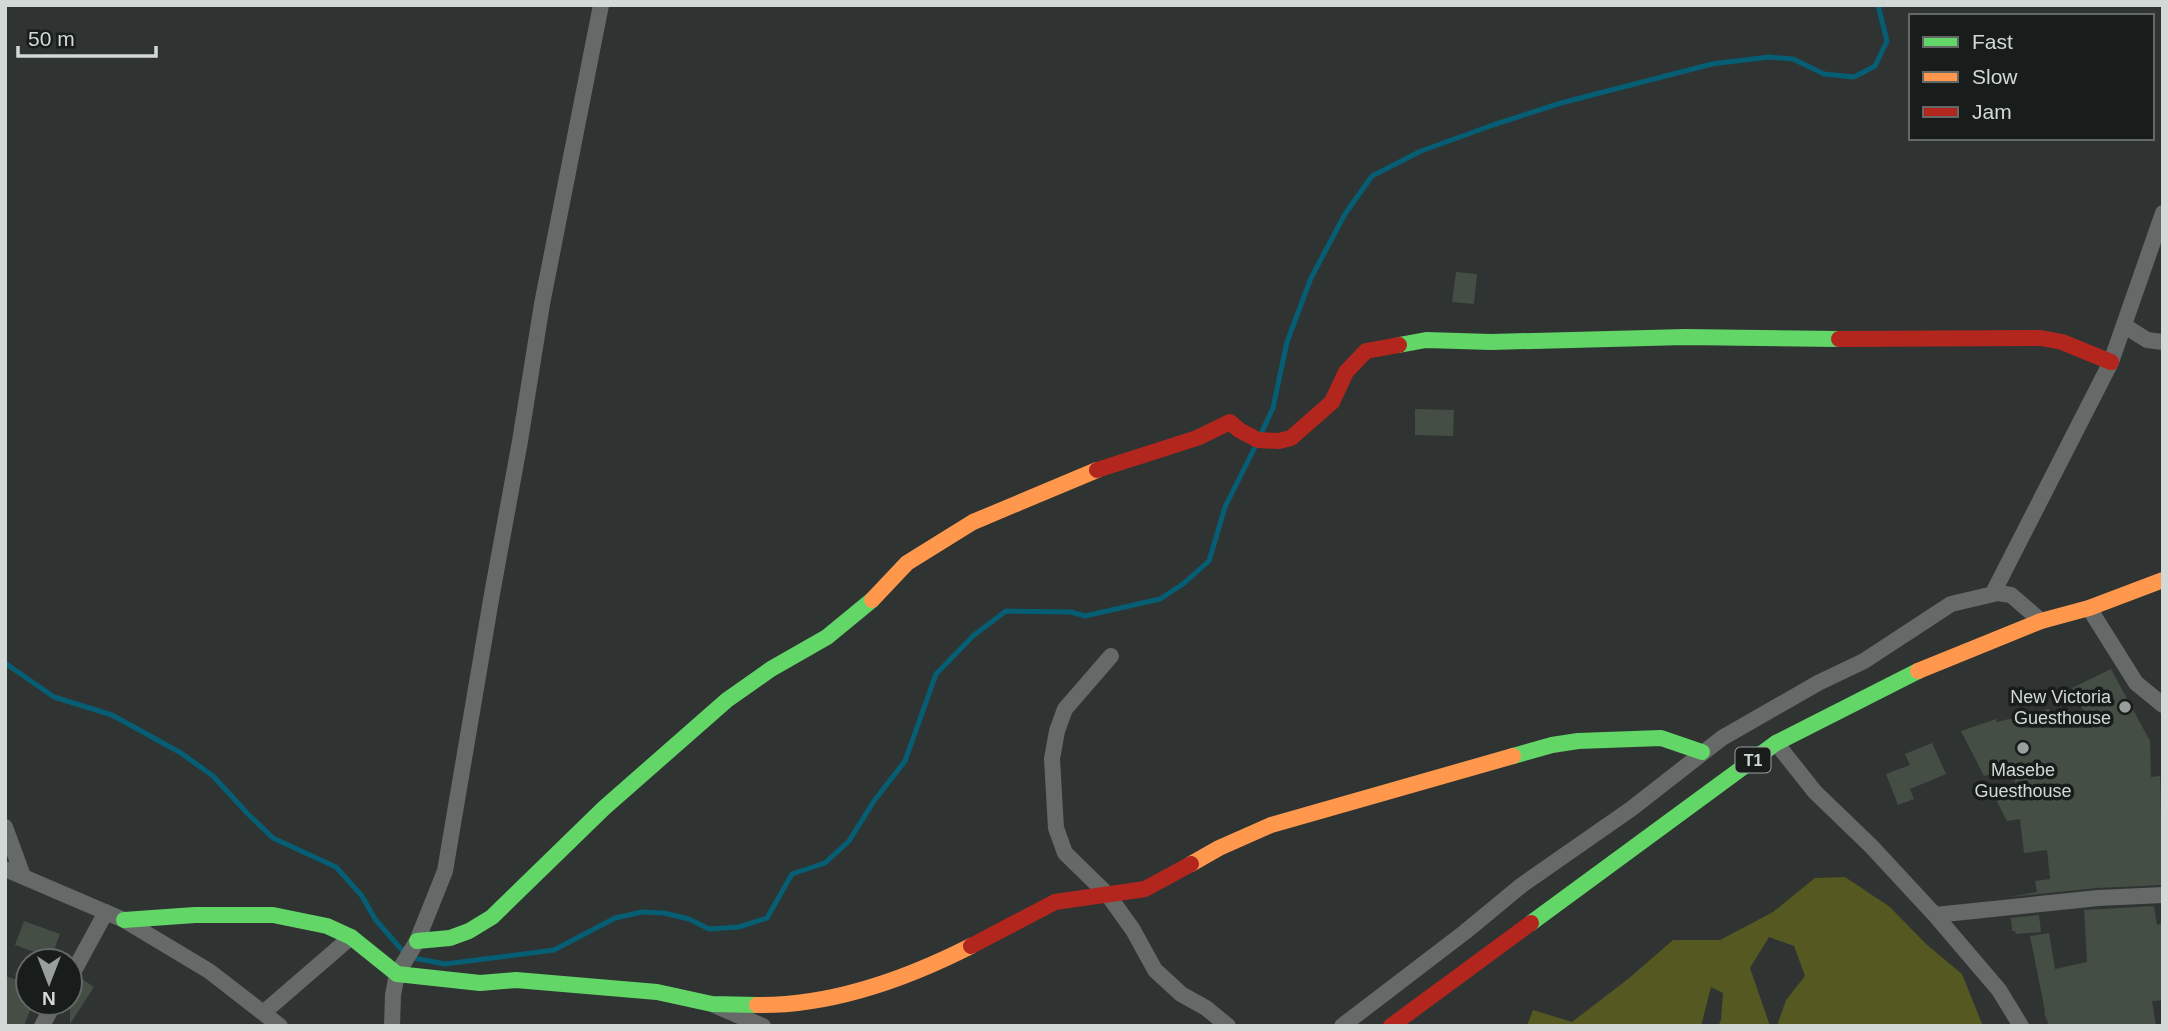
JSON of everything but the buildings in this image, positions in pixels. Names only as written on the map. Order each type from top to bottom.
[{"type":"main road","points":[[416,940],[450,938],[469,931],[492,917],[604,808],[686,734],[760,677],[827,637],[871,601],[907,563],[938,543],[1009,505],[1119,461],[1197,438],[1222,424],[1230,422],[1258,440],[1279,441],[1290,438],[1332,402],[1346,372],[1366,351],[1426,340],[1491,342],[1685,337],[2041,338],[2062,342],[2111,362]]},
{"type":"main road","name":"T1","points":[[1391,1026],[1776,743],[1902,677],[2040,621],[2089,608],[2163,580]]},
{"type":"main road","points":[[124,920],[195,915],[273,915],[327,926],[352,937],[397,974],[449,982],[516,980],[657,992],[712,1004],[783,1005],[832,998],[929,967],[1055,902],[1154,886],[1219,848],[1271,825],[1560,743],[1661,738],[1702,752]]},
{"type":"street","points":[[392,1026],[397,974],[416,940],[445,871],[542,304],[601,5]]},
{"type":"street","points":[[1993,593],[2111,362],[2163,213]]},
{"type":"street","points":[[2125,326],[2147,340],[2163,342]]},
{"type":"street","points":[[1342,1026],[1522,885],[1631,809],[1722,738],[1818,683],[1864,661],[1951,604],[1993,593],[2011,595],[2040,621]]},
{"type":"street","points":[[2089,608],[2136,683],[2163,705]]},
{"type":"street","points":[[1111,656],[1065,709],[1057,731],[1052,759],[1056,828],[1065,853],[1108,895],[1133,930],[1155,970],[1181,994],[1206,1008],[1227,1026]]},
{"type":"street","points":[[1776,743],[1815,792],[1871,846],[1935,915],[1999,990],[2021,1026]]},
{"type":"street","points":[[5,827],[23,876]]},
{"type":"street","points":[[5,869],[124,920],[209,971],[279,1026]]},
{"type":"street","points":[[1935,915],[2098,898],[2163,895]]},
{"type":"street","points":[[84,952],[106,912]]},
{"type":"street","points":[[263,1013],[352,937]]},
{"type":"street","points":[[712,1004],[763,1026]]},
{"type":"green space","points":[[1845,877],[1890,907],[1926,944],[1962,974],[1983,1026],[1777,1026],[1786,1000],[1805,976],[1794,946],[1769,937],[1750,968],[1770,1026],[1718,1026],[1723,993],[1711,987],[1701,1026],[1527,1026],[1533,1010],[1572,1022],[1673,940],[1720,940],[1773,912],[1815,878]]},
{"type":"waterway","points":[[1260,436],[1273,408],[1287,342],[1311,278],[1345,214],[1372,176],[1421,151],[1493,125],[1561,103],[1712,64],[1769,57],[1793,59],[1824,74],[1854,77],[1875,66],[1887,41],[1878,5]]},
{"type":"waterway","points":[[5,663],[54,697],[112,715],[181,753],[213,776],[273,838],[336,867],[362,896],[375,919],[408,957],[445,964],[554,950],[615,918],[642,912],[664,913],[689,919],[709,929],[739,927],[767,918],[792,874],[825,863],[849,841],[874,801],[905,761],[936,674],[974,635],[1006,611],[1071,612],[1085,616],[1160,599],[1183,584],[1209,561],[1225,507],[1256,445]]},
{"type":"traffic: fast","points":[[1399,345],[1426,340],[1491,342],[1685,337],[1839,339]]},
{"type":"traffic: fast","points":[[417,941],[450,938],[469,931],[492,917],[604,808],[727,700],[771,669],[827,637],[872,600]]},
{"type":"traffic: fast","points":[[1531,923],[1776,743],[1918,671]]},
{"type":"traffic: fast","points":[[1513,756],[1578,741],[1661,738],[1702,752]]},
{"type":"traffic: fast","points":[[124,920],[195,915],[273,915],[327,926],[351,937],[397,974],[480,983],[516,980],[657,992],[712,1004],[757,1005]]},
{"type":"traffic: slow","points":[[872,600],[907,563],[973,522],[1097,470]]},
{"type":"traffic: slow","points":[[1918,671],[2041,621],[2089,608],[2163,580]]},
{"type":"traffic: slow","points":[[1191,864],[1219,848],[1271,825],[1513,756]]},
{"type":"traffic: slow","points":[[757,1005],[813,1001],[867,988],[921,969],[971,946]]},
{"type":"traffic: jam","points":[[1839,339],[2041,338],[2062,342],[2111,362]]},
{"type":"traffic: jam","points":[[1097,470],[1197,438],[1230,422],[1258,440],[1279,441],[1291,438],[1332,402],[1346,372],[1366,351],[1399,345]]},
{"type":"traffic: jam","points":[[971,946],[1055,902],[1145,889],[1191,864]]},
{"type":"traffic: jam","points":[[1391,1026],[1531,923]]},
{"type":"place","name":"New Victoria Guesthouse","points":[[2125,707]]},
{"type":"place","name":"Masebe Guesthouse","points":[[2023,748]]}]
